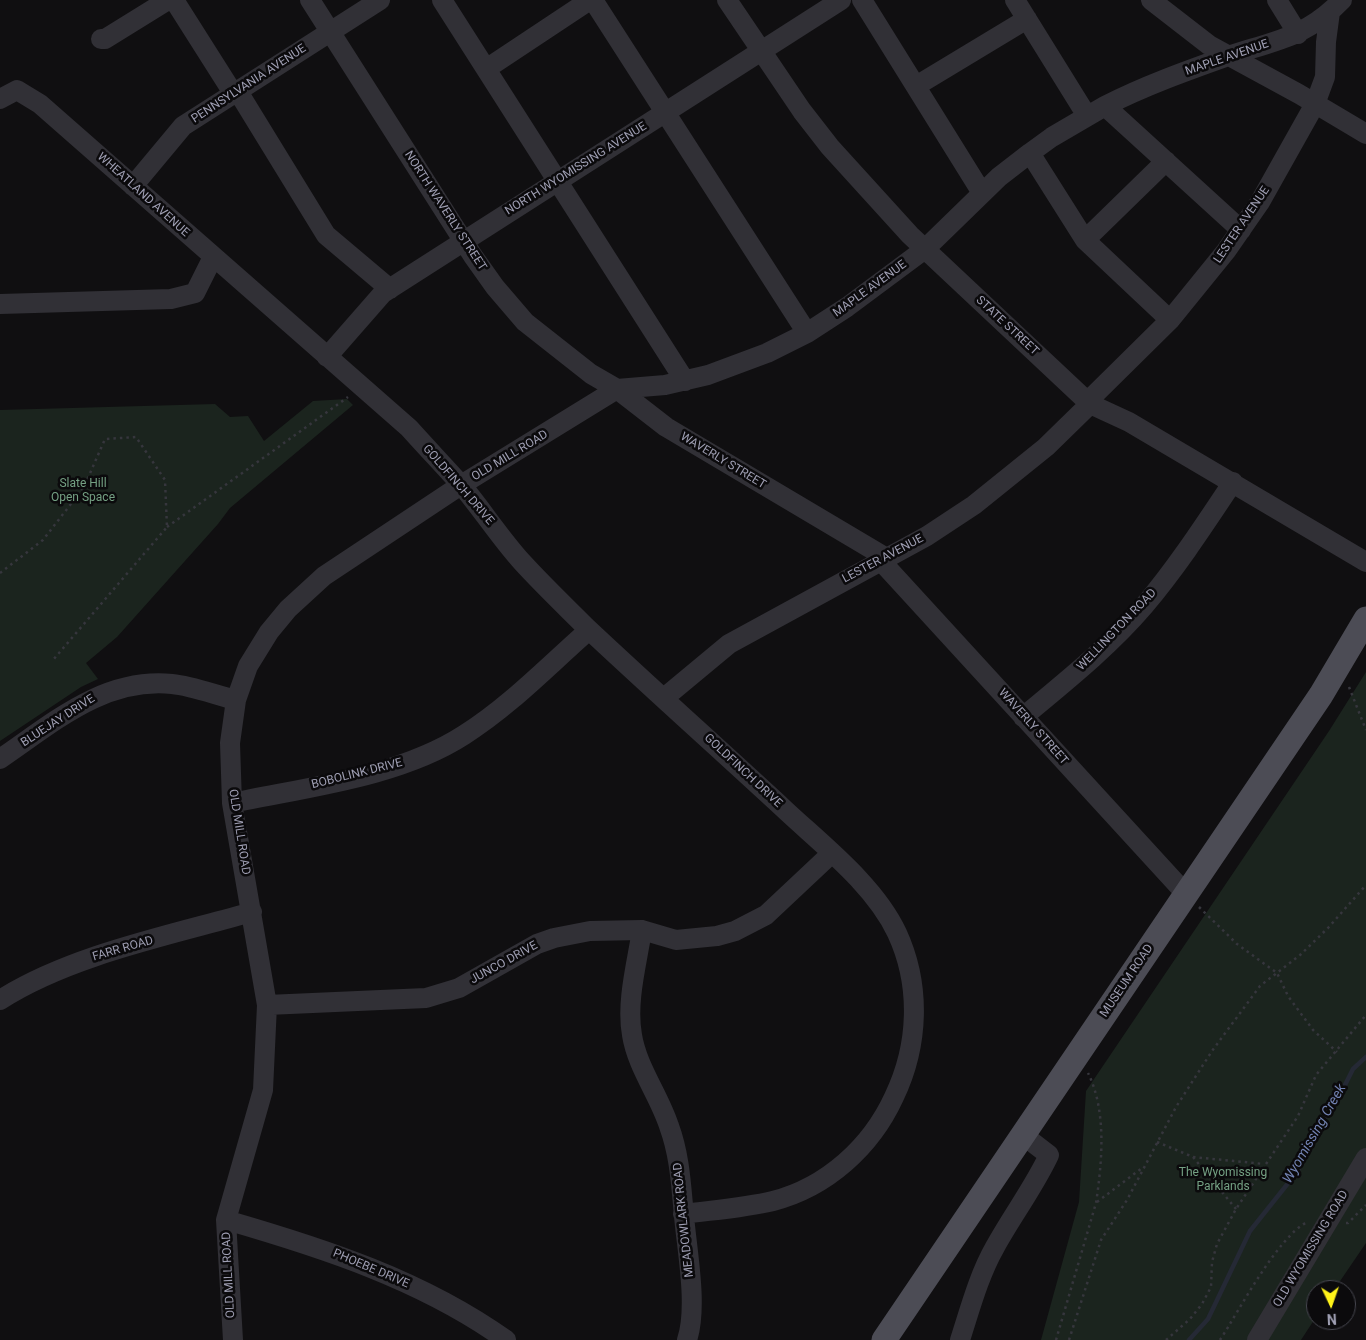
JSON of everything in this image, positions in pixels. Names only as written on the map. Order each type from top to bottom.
[{"type":"main road","name":"MUSEUM ROAD","points":[[884,1340],[1186,894],[1341,662],[1366,619]]},
{"type":"street","points":[[100,39],[105,40],[168,0]]},
{"type":"street","points":[[174,0],[326,235],[390,289]]},
{"type":"street","name":"NORTH WAVERLY STREET","points":[[310,0],[463,241],[495,287],[525,322],[591,374],[617,389]]},
{"type":"street","name":"PENNSYLVANIA AVENUE","points":[[133,186],[183,126],[380,0]]},
{"type":"street","points":[[442,0],[685,381]]},
{"type":"street","points":[[486,68],[592,0],[806,333]]},
{"type":"street","name":"STATE STREET","points":[[727,0],[760,52],[830,147],[924,249],[1088,403],[1129,422],[1366,562]]},
{"type":"street","name":"NORTH WYOMISSING AVENUE","points":[[327,356],[372,305],[390,289],[557,180],[841,0]]},
{"type":"street","points":[[862,0],[982,193]]},
{"type":"street","points":[[1015,0],[1087,116]]},
{"type":"street","points":[[1151,0],[1209,45],[1366,134]]},
{"type":"street","points":[[1277,0],[1298,34]]},
{"type":"street","name":"MAPLE AVENUE","points":[[617,389],[665,386],[685,381],[738,365],[806,333],[847,307],[924,249],[982,193],[1030,153],[1087,116],[1141,89],[1228,56],[1298,34],[1336,6]]},
{"type":"street","name":"LESTER AVENUE","points":[[664,698],[729,644],[882,558],[927,536],[974,505],[1046,447],[1170,320],[1242,230],[1315,104],[1325,77],[1326,42],[1336,6]]},
{"type":"street","points":[[916,86],[1027,20]]},
{"type":"street","name":"WHEATLAND AVENUE","points":[[0,99],[17,90],[29,95],[281,317]]},
{"type":"street","points":[[1104,106],[1242,230]]},
{"type":"street","points":[[1030,153],[1085,240],[1170,320]]},
{"type":"street","points":[[1085,240],[1166,161]]},
{"type":"street","points":[[0,304],[171,299],[187,296],[195,292],[213,257]]},
{"type":"street","name":"GOLDFINCH DRIVE","points":[[281,317],[409,428],[461,485],[523,564],[589,630],[832,853],[878,901],[896,930],[908,964],[914,999],[913,1031],[900,1086],[884,1116],[858,1152],[818,1182],[773,1201],[683,1214]]},
{"type":"street","name":"OLD MILL ROAD","points":[[233,1340],[226,1220],[263,1090],[267,1006],[232,803],[230,743],[236,700],[248,666],[288,609],[324,576],[461,485],[617,389]]},
{"type":"street","name":"WAVERLY STREET","points":[[617,389],[666,427],[882,558],[1023,717],[1186,894]]},
{"type":"street","name":"WELLINGTON ROAD","points":[[1023,717],[1091,659],[1143,608],[1190,546],[1233,482]]},
{"type":"street","name":"BOBOLINK DRIVE","points":[[232,803],[373,773],[421,757],[443,747],[493,715],[589,630]]},
{"type":"street","name":"BLUEJAY DRIVE","points":[[0,759],[83,703],[120,688],[146,684],[175,684],[236,700]]},
{"type":"street","name":"JUNCO DRIVE","points":[[267,1006],[426,998],[459,988],[521,952],[554,938],[590,931],[642,930],[676,940],[697,939],[735,931],[766,915],[832,853]]},
{"type":"street","name":"FARR ROAD","points":[[0,1000],[32,981],[85,960],[252,912]]},
{"type":"street","name":"MEADOWLARK ROAD","points":[[642,930],[630,1007],[632,1035],[639,1059],[657,1095],[674,1140],[681,1173],[683,1214],[691,1287],[690,1332],[687,1340]]},
{"type":"street","points":[[960,1340],[979,1284],[994,1248],[1042,1170],[1049,1155],[1023,1135]]},
{"type":"street","name":"OLD WYOMISSING ROAD","points":[[1257,1340],[1366,1158]]},
{"type":"street","name":"PHOEBE DRIVE","points":[[226,1220],[308,1244],[363,1264],[449,1305],[506,1340]]},
{"type":"path","points":[[53,660],[167,527],[361,387]]},
{"type":"path","points":[[0,573],[43,540],[55,525],[84,487],[104,439],[136,437],[165,480],[167,527]]},
{"type":"path","points":[[1341,662],[1366,730]]},
{"type":"path","points":[[1069,1340],[1101,1240],[1176,1107],[1212,1051],[1260,986],[1300,955],[1328,928],[1366,885]]},
{"type":"path","points":[[1186,894],[1237,944],[1277,973],[1288,996],[1313,1030],[1337,1052]]},
{"type":"path","points":[[1166,1340],[1190,1319],[1211,1287],[1212,1262],[1217,1244],[1236,1209],[1298,1116],[1316,1075],[1366,1015]]},
{"type":"path","points":[[1056,1340],[1096,1203],[1100,1180],[1099,1110],[1095,1088],[1078,1054]]},
{"type":"path","points":[[1157,1142],[1193,1157],[1265,1164]]},
{"type":"path","points":[[1193,1157],[1236,1209]]},
{"type":"path","points":[[1096,1203],[1144,1166]]},
{"type":"path","points":[[1220,1340],[1279,1246],[1300,1226],[1315,1217],[1330,1219]]},
{"type":"green space","name":"Slate Hill Open Space","points":[[347,399],[353,405],[230,508],[218,524],[117,637],[86,663],[98,679],[81,687],[0,741],[0,410],[215,404],[230,417],[248,416],[264,441],[313,401]]},
{"type":"green space","name":"The Wyomissing Parklands","points":[[1366,672],[1366,1243],[1341,1280],[1306,1280],[1306,1330],[1308,1330],[1301,1340],[1041,1340],[1079,1202],[1086,1091],[1329,731]]},
{"type":"waterway","name":"Wyomissing Creek","points":[[1189,1340],[1208,1319],[1250,1231],[1297,1172],[1330,1108],[1340,1095],[1353,1069],[1366,1057]]}]
